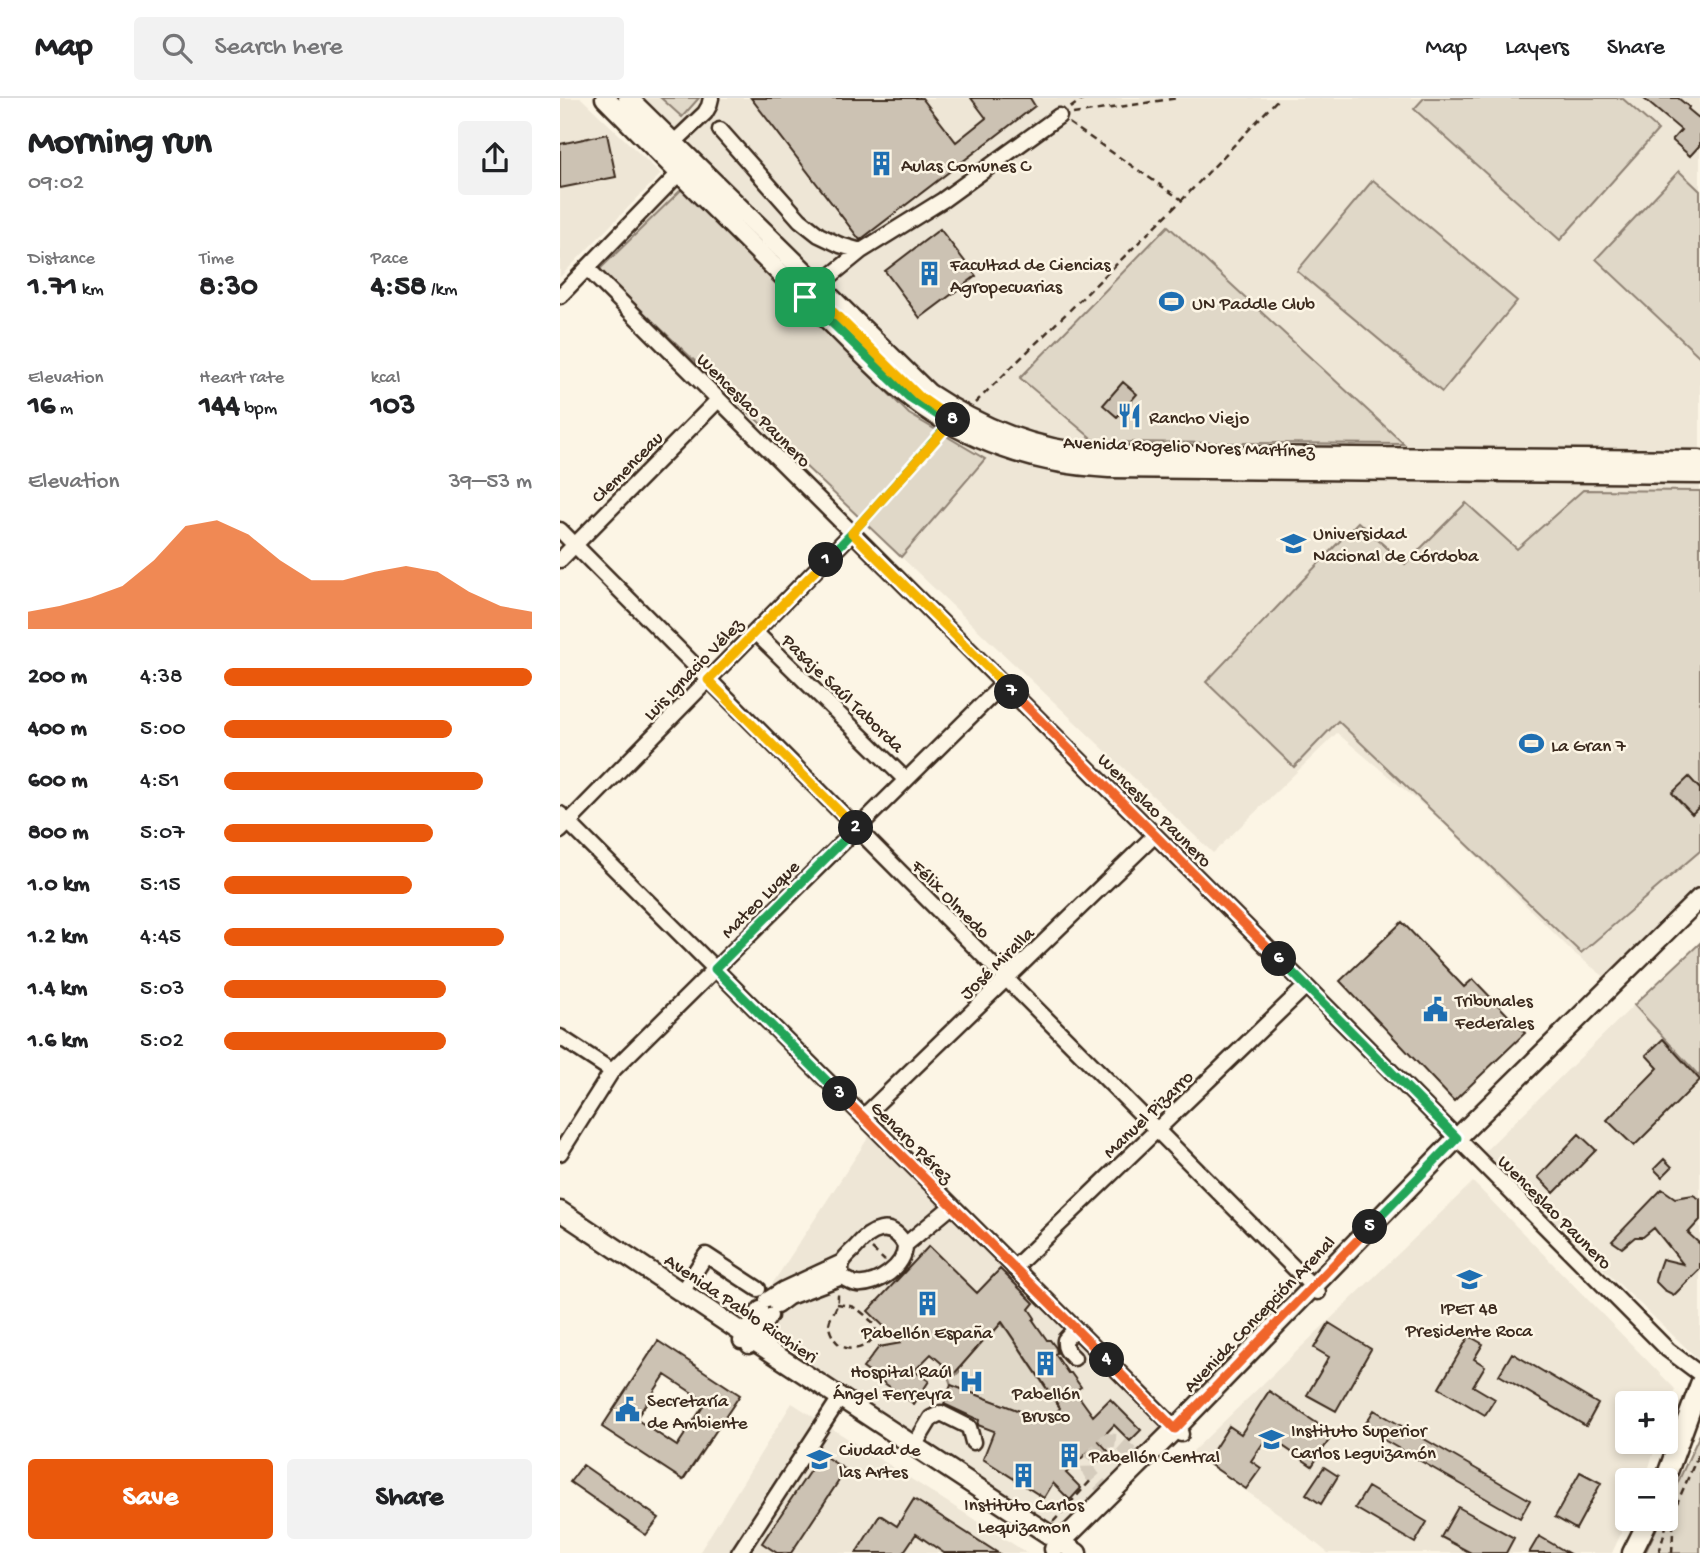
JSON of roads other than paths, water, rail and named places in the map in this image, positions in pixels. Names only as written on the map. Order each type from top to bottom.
[{"type":"main road","name":"Avenida Rogelio Nores Martínez","points":[[605,98],[668,149],[692,160],[812,291]]},
{"type":"main road","name":"Avenida Rogelio Nores Martínez","points":[[628,98],[668,149],[679,173],[955,418],[1016,453],[1081,466],[1700,474]]},
{"type":"main road","name":"Avenida Rogelio Nores Martínez","points":[[955,418],[1030,443],[1098,455],[1700,460]]},
{"type":"main road","name":"Avenida Concepción Arenal","points":[[1063,1550],[1315,1289],[1700,898]]},
{"type":"main road","name":"Avenida Concepción Arenal","points":[[1461,1142],[1700,910]]},
{"type":"main road","name":"Avenida Pablo Ricchieri","points":[[561,1221],[682,1292],[836,1404],[1063,1550]]},
{"type":"main road","name":"Avenida Pablo Ricchieri","points":[[561,1221],[914,1446],[1044,1532],[1063,1550]]},
{"type":"main road","points":[[1670,1468],[1695,1408],[1700,1384]]},
{"type":"main road","points":[[1632,1553],[1643,1531]]},
{"type":"street","points":[[668,149],[705,113],[711,98]]},
{"type":"street","points":[[812,291],[862,251],[943,201],[1059,116]]},
{"type":"street","points":[[719,130],[800,220],[819,235],[862,251]]},
{"type":"street","points":[[560,296],[692,160]]},
{"type":"street","name":"Wenceslao Paunero","points":[[587,268],[1668,1350],[1700,1374]]},
{"type":"street","name":"Clemenceau","points":[[560,560],[718,400]]},
{"type":"street","name":"Félix Olmedo","points":[[560,530],[1315,1289]]},
{"type":"street","name":"Luis Ignacio Vélez","points":[[563,823],[852,533]]},
{"type":"street","name":"Pasaje Saúl Taborda","points":[[755,632],[906,780]]},
{"type":"street","name":"Mateo Luque","points":[[560,1153],[612,1071],[1003,684]]},
{"type":"street","name":"Genaro Pérez","points":[[563,823],[715,969],[1178,1431]]},
{"type":"street","name":"José Miralla","points":[[863,1117],[1155,835]]},
{"type":"street","name":"Manuel Pizarro","points":[[1014,1268],[1306,986]]},
{"type":"street","points":[[560,1037],[612,1071]]},
{"type":"street","points":[[905,1245],[951,1206]]},
{"type":"street","points":[[747,1340],[767,1304],[784,1289],[842,1262],[860,1241],[874,1231],[885,1229],[893,1232],[905,1245],[905,1251],[894,1268],[883,1277],[856,1284],[842,1277],[767,1304]]},
{"type":"street","points":[[682,1292],[706,1255],[767,1304]]},
{"type":"street","points":[[842,1262],[842,1277]]},
{"type":"street","points":[[1074,1358],[1066,1350],[1065,1340],[1075,1329]]},
{"type":"street","points":[[739,1553],[836,1404]]},
{"type":"street","points":[[914,1446],[931,1418],[942,1413],[969,1427],[973,1442]]},
{"type":"tunnel","points":[[1109,1494],[1088,1467],[1092,1456],[1107,1440],[1117,1441],[1141,1462]]},
{"type":"place","name":"Aulas Comunes C","points":[[881,164]]},
{"type":"place","name":"Facultad de Ciencias Agropecuarias","points":[[930,274]]},
{"type":"place","name":"UN Paddle Club","points":[[1172,302]]},
{"type":"place","name":"Rancho Viejo","points":[[1129,416]]},
{"type":"place","name":"Universidad Nacional de Córdoba","points":[[1293,543]]},
{"type":"place","name":"La Gran 7","points":[[1531,744]]},
{"type":"place","name":"Tribunales Federales","points":[[1435,1010]]},
{"type":"place","name":"IPET 48 Presidente Roca","points":[[1469,1279]]},
{"type":"place","name":"Pabellón España","points":[[927,1303]]},
{"type":"place","name":"Pabellón Brusco","points":[[1046,1364]]},
{"type":"place","name":"Hospital Raúl Ángel Ferreyra","points":[[972,1381]]},
{"type":"place","name":"Secretaría de Ambiente","points":[[627,1410]]},
{"type":"place","name":"Instituto Superior Carlos Leguizamón","points":[[1271,1440]]},
{"type":"place","name":"Pabellón Central","points":[[1069,1455]]},
{"type":"place","name":"Ciudad de las Artes","points":[[819,1459]]},
{"type":"place","name":"Instituto Carlos Lequizamon","points":[[1024,1475]]}]
